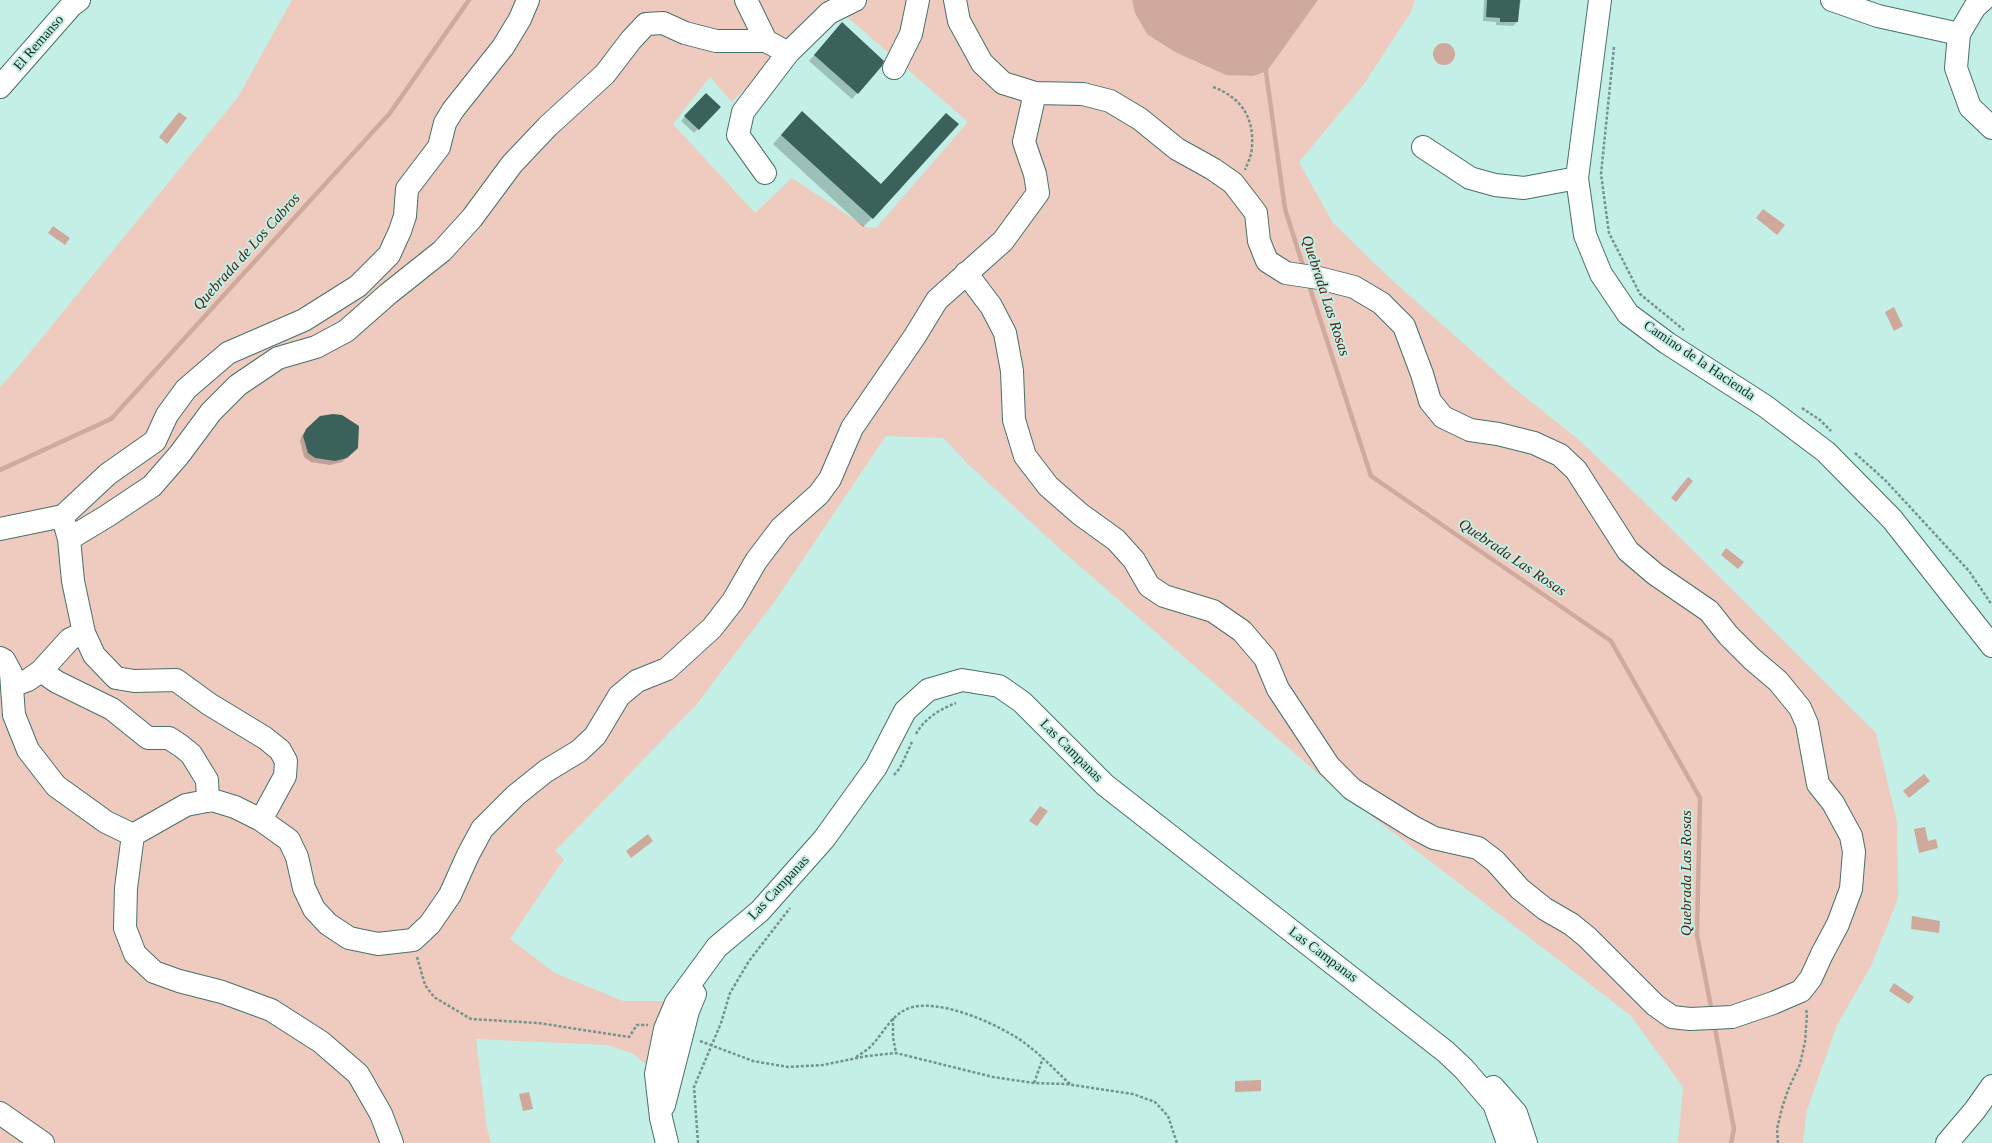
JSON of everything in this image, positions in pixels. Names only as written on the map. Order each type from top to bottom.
[{"type":"street","name":"El Remanso","points":[[0,87],[71,6],[79,0]]},
{"type":"street","points":[[0,530],[63,516],[108,474],[155,441],[167,415],[186,389],[228,353],[304,320],[358,286],[389,255],[405,216],[407,189],[438,147],[445,123],[453,110],[503,47],[520,19],[528,0]]},
{"type":"street","points":[[746,0],[766,41]]},
{"type":"street","points":[[766,173],[738,135],[743,112],[788,53],[829,13],[855,0]]},
{"type":"street","points":[[894,68],[911,34],[918,0]]},
{"type":"street","points":[[955,0],[959,21],[982,63],[1003,83],[1035,93],[1083,94],[1110,101],[1140,119],[1177,149],[1213,169],[1233,183],[1256,213],[1259,241],[1267,261],[1286,273],[1319,278],[1354,286],[1381,304],[1404,326],[1422,374],[1430,401],[1443,417],[1470,430],[1498,434],[1534,443],[1560,455],[1576,470],[1628,551],[1655,574],[1709,611],[1728,635],[1752,659],[1778,681],[1800,708],[1806,724],[1818,784],[1833,804],[1851,836],[1854,852],[1851,889],[1838,924],[1811,978],[1801,992],[1732,1016],[1690,1018],[1672,1017],[1654,1005],[1587,937],[1571,924],[1545,909],[1520,889],[1495,861],[1478,848],[1434,838],[1412,827],[1352,789],[1329,766],[1278,688],[1265,658],[1242,631],[1213,611],[1164,596],[1149,586],[1134,560],[1116,540],[1080,514],[1048,486],[1025,456],[1014,420],[1012,371],[1005,333],[991,306],[966,273]]},
{"type":"street","name":"Camino de la Hacienda","points":[[1600,0],[1577,178],[1585,235],[1601,274],[1628,314],[1667,343],[1766,406],[1826,452],[1892,519],[1992,646]]},
{"type":"street","points":[[1832,0],[1878,16],[1959,34]]},
{"type":"street","points":[[1983,0],[1975,7],[1959,34],[1956,68],[1970,107],[1992,128]]},
{"type":"street","points":[[69,539],[152,486],[179,455],[211,412],[238,385],[278,358],[316,347],[346,331],[388,294],[442,252],[472,218],[512,164],[548,126],[605,74],[631,40],[646,24],[663,23],[685,33],[716,41],[766,41],[788,53]]},
{"type":"street","points":[[133,836],[186,805],[212,800],[234,807],[261,820],[289,840],[297,857],[304,888],[314,909],[328,924],[349,938],[378,944],[413,940],[430,924],[450,895],[468,855],[482,829],[516,795],[546,771],[579,751],[595,736],[619,696],[637,681],[667,670],[712,628],[733,601],[756,561],[781,528],[819,494],[830,478],[852,428],[915,336],[937,300],[1003,241],[1038,193],[1038,183],[1024,142],[1035,93]]},
{"type":"street","points":[[1423,147],[1470,178],[1495,185],[1524,188],[1577,178]]},
{"type":"street","points":[[63,516],[69,539],[73,581],[84,633],[94,655],[116,678],[134,681],[176,680],[209,704],[265,738],[280,750],[286,761],[285,776],[261,820]]},
{"type":"street","points":[[12,686],[28,680],[41,671],[70,639],[84,633]]},
{"type":"street","points":[[0,658],[4,660],[11,673],[14,715],[28,750],[56,786],[106,822],[133,836]]},
{"type":"street","points":[[41,671],[57,682],[112,709],[148,738],[169,738],[181,746],[191,754],[207,780],[208,801]]},
{"type":"street","name":"Las Campanas","points":[[667,1143],[661,1118],[673,1032],[688,1011],[717,947],[760,911],[824,839],[876,767],[905,712],[928,690],[962,680],[999,686],[1022,702],[1105,785],[1269,914],[1378,997],[1446,1052],[1464,1069],[1494,1104],[1508,1143]]},
{"type":"street","points":[[133,836],[126,888],[125,928],[135,954],[154,972],[179,981],[222,992],[271,1010],[321,1042],[358,1074],[381,1114],[392,1143]]},
{"type":"street","name":"Las Campanas","points":[[1464,1069],[1495,1088],[1516,1113],[1526,1143]]},
{"type":"street","points":[[1946,1143],[1991,1091]]},
{"type":"street","points":[[0,1113],[43,1143]]},
{"type":"path","points":[[1615,45],[1601,174],[1609,233],[1640,294],[1689,334]]},
{"type":"path","points":[[1213,87],[1223,91],[1239,101],[1250,122],[1252,147],[1245,171],[1233,183]]},
{"type":"path","points":[[1801,408],[1820,420],[1836,435]]},
{"type":"path","points":[[1853,451],[1886,481],[1969,571],[1992,605]]},
{"type":"path","points":[[891,780],[900,768],[921,725],[945,707],[963,700]]},
{"type":"path","points":[[698,1143],[694,1087],[721,1024],[730,993],[749,961],[792,904]]},
{"type":"path","points":[[413,940],[425,985],[434,996],[471,1019],[538,1023],[629,1037],[637,1025],[655,1025],[753,1061],[788,1067],[823,1065],[855,1058],[896,1053],[993,1077],[1034,1083],[1071,1085],[1133,1094],[1155,1102],[1168,1116],[1178,1143]]},
{"type":"path","points":[[1778,1143],[1777,1129],[1782,1108],[1788,1090],[1800,1064],[1805,1042],[1807,1014],[1801,992]]},
{"type":"path","points":[[855,1058],[872,1046],[893,1018],[907,1009],[927,1006],[952,1009],[1002,1028],[1026,1044],[1043,1058],[1071,1085]]},
{"type":"path","points":[[893,1018],[893,1037],[896,1053]]},
{"type":"path","points":[[1034,1083],[1043,1058]]},
{"type":"shaded area","points":[[292,0],[835,0],[732,102],[710,77],[673,124],[755,213],[792,178],[866,227],[876,228],[968,122],[845,15],[863,0],[1415,0],[1411,12],[1364,84],[1299,162],[1333,223],[1393,281],[1515,389],[1578,439],[1640,498],[1876,733],[1897,822],[1898,899],[1871,966],[1837,1025],[1807,1110],[1803,1143],[1678,1143],[1683,1087],[1630,1015],[1330,784],[1060,549],[968,464],[943,438],[886,436],[775,601],[696,705],[555,851],[564,859],[510,939],[555,973],[623,1001],[667,1001],[647,1066],[634,1054],[607,1045],[476,1039],[487,1128],[491,1143],[0,1143],[0,387],[14,372],[238,97]]},
{"type":"shaded area","points":[[1132,0],[1318,0],[1267,71],[1253,76],[1226,75],[1175,52],[1147,34],[1135,13]]},
{"type":"shaded area","points":[[1444,43],[1448,44],[1454,50],[1454,58],[1448,64],[1444,65],[1440,64],[1434,58],[1433,54],[1434,50],[1440,44]]},
{"type":"shaded area","points":[[179,112],[187,118],[167,144],[159,137]]},
{"type":"shaded area","points":[[1763,209],[1785,225],[1777,235],[1756,218]]},
{"type":"shaded area","points":[[53,226],[70,238],[65,245],[48,233]]},
{"type":"shaded area","points":[[1894,307],[1903,326],[1894,331],[1885,312]]},
{"type":"shaded area","points":[[1688,477],[1693,481],[1676,502],[1671,498]]},
{"type":"shaded area","points":[[1726,548],[1744,562],[1738,569],[1721,555]]},
{"type":"shaded area","points":[[1924,774],[1930,781],[1909,798],[1903,791]]},
{"type":"shaded area","points":[[1040,806],[1048,811],[1037,826],[1029,821]]},
{"type":"shaded area","points":[[1925,827],[1928,841],[1936,839],[1938,848],[1919,853],[1914,829]]},
{"type":"shaded area","points":[[648,834],[653,841],[631,858],[626,851]]},
{"type":"shaded area","points":[[1912,916],[1940,921],[1939,933],[1911,929]]},
{"type":"shaded area","points":[[1894,983],[1914,997],[1909,1004],[1889,991]]},
{"type":"shaded area","points":[[1261,1080],[1261,1091],[1235,1092],[1235,1081]]},
{"type":"shaded area","points":[[529,1092],[533,1109],[523,1111],[519,1094]]},
{"type":"building","points":[[1487,0],[1520,0],[1518,22],[1500,22],[1500,18],[1486,17]]},
{"type":"building","points":[[842,22],[884,61],[882,66],[858,94],[814,55]]},
{"type":"building","points":[[706,93],[721,107],[699,130],[684,116]]},
{"type":"building","points":[[802,111],[881,184],[946,113],[959,124],[873,219],[781,135]]},
{"type":"building","points":[[333,414],[342,415],[359,426],[358,448],[347,458],[335,461],[315,458],[308,453],[303,436],[306,429],[320,416]]},
{"type":"waterway","name":"Quebrada de Los Cabros","points":[[0,470],[111,419],[390,113],[469,0]]},
{"type":"waterway","name":"Quebrada Las Rosas","points":[[1265,65],[1285,209],[1304,269]]},
{"type":"waterway","name":"Quebrada Las Rosas","points":[[1308,282],[1371,476],[1611,641],[1700,798],[1697,935],[1712,1012]]},
{"type":"waterway","name":"Quebrada Las Rosas","points":[[1714,1023],[1734,1129],[1731,1143]]}]
